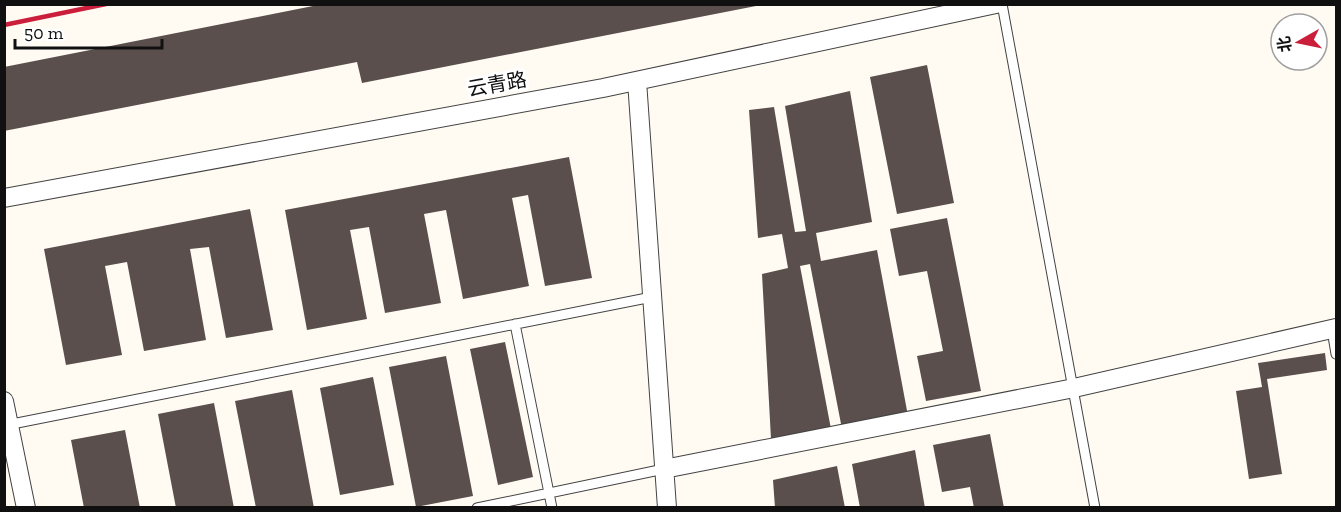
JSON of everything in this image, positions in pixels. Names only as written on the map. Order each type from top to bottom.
[{"type":"street","name":"云青路","points":[[4,198],[637,81],[996,4]]},
{"type":"street","points":[[637,81],[666,507]]},
{"type":"street","points":[[664,469],[1074,388],[1334,329]]},
{"type":"street","points":[[4,401],[6,425],[26,507]]},
{"type":"lane","points":[[1002,4],[1095,507]]},
{"type":"lane","points":[[6,425],[652,297]]},
{"type":"lane","points":[[515,324],[552,507]]},
{"type":"lane","points":[[1334,329],[1336,354]]},
{"type":"lane","points":[[477,507],[664,469]]},
{"type":"building","points":[[323,4],[755,4],[756,6],[362,83],[357,62],[4,131],[4,67]]},
{"type":"building","points":[[927,65],[954,203],[897,214],[870,77]]},
{"type":"building","points":[[850,91],[872,222],[816,233],[821,261],[877,250],[908,416],[842,429],[810,264],[800,266],[831,429],[771,439],[762,274],[788,268],[782,234],[758,238],[749,110],[774,107],[795,232],[806,231],[785,106]]},
{"type":"building","points":[[569,157],[592,278],[545,286],[528,195],[512,198],[529,286],[463,299],[446,210],[424,214],[441,303],[385,313],[369,227],[350,230],[367,319],[307,330],[285,210]]},
{"type":"building","points":[[250,209],[273,330],[226,338],[209,247],[190,249],[206,340],[144,351],[127,262],[105,266],[122,355],[66,365],[44,249]]},
{"type":"building","points":[[947,218],[981,391],[926,401],[917,356],[943,351],[927,271],[899,276],[890,229]]},
{"type":"building","points":[[505,342],[533,477],[498,485],[470,349]]},
{"type":"building","points":[[1325,353],[1327,370],[1267,379],[1282,474],[1249,479],[1236,391],[1262,387],[1258,363]]},
{"type":"building","points":[[446,356],[473,496],[416,507],[389,367]]},
{"type":"building","points":[[373,377],[394,485],[340,495],[320,388]]},
{"type":"building","points":[[292,390],[314,508],[256,508],[235,401]]},
{"type":"building","points":[[214,403],[234,508],[176,508],[158,414]]},
{"type":"building","points":[[125,430],[140,508],[84,508],[71,440]]},
{"type":"building","points":[[990,434],[1004,508],[974,508],[970,487],[942,492],[933,445]]},
{"type":"building","points":[[915,450],[925,508],[860,508],[852,464]]},
{"type":"building","points":[[837,466],[845,508],[775,508],[773,480]]},
{"type":"railway","points":[[4,25],[106,4]]}]
